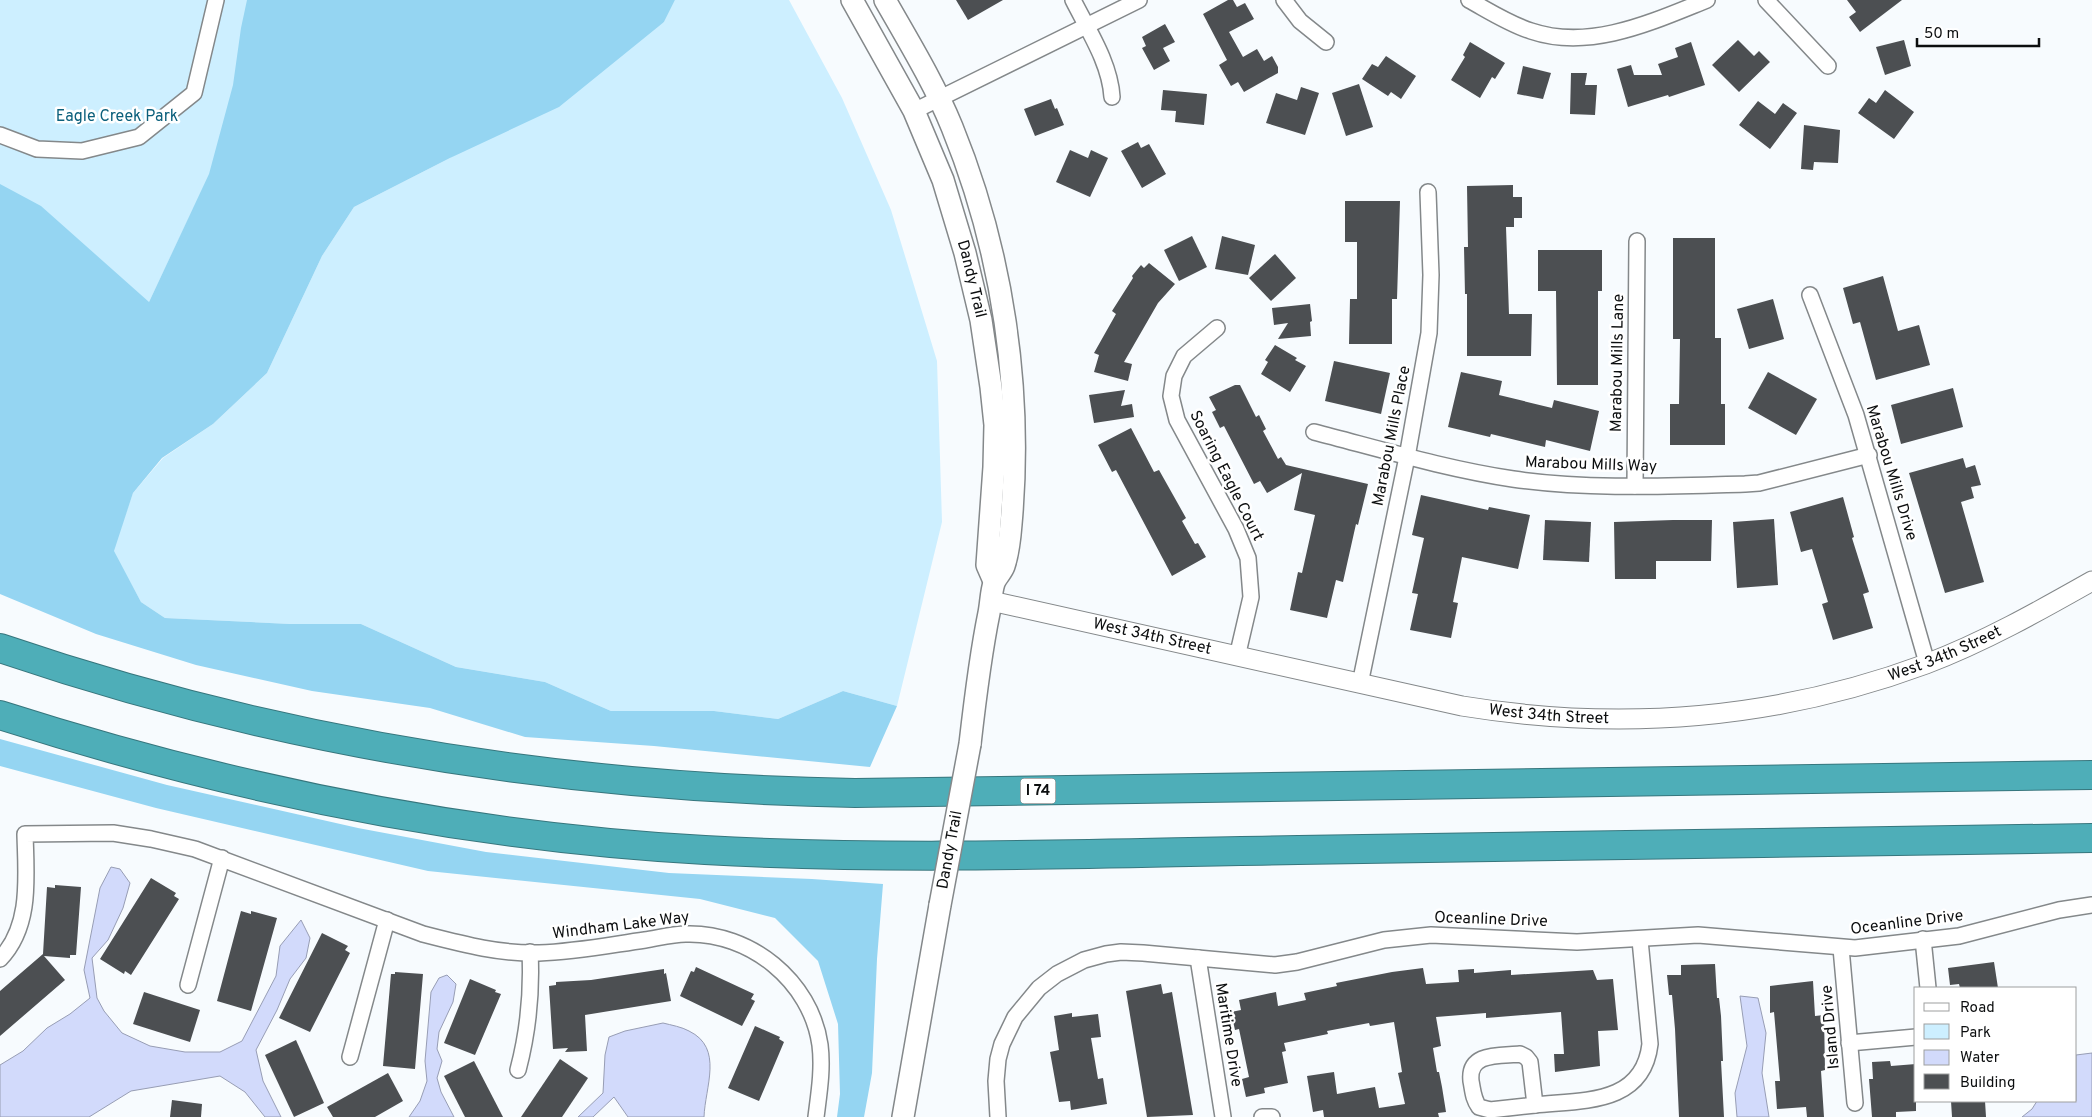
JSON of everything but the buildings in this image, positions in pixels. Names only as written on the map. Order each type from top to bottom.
[{"type":"highway","name":"I 74","points":[[0,648],[140,691],[320,735],[386,748],[535,771],[682,786],[855,793],[2092,775]]},
{"type":"highway","points":[[0,715],[169,764],[289,793],[370,809],[492,829],[574,839],[701,850],[841,855],[933,855],[2092,838]]},
{"type":"main road","name":"Dandy Trail","points":[[852,0],[914,112],[943,180],[965,254],[981,320],[991,387],[994,424],[988,565],[993,591]]},
{"type":"main road","name":"Dandy Trail","points":[[885,0],[940,99],[980,206],[999,287],[1013,397],[1011,526],[1004,567],[993,591],[983,643],[970,744],[903,1117]]},
{"type":"street","points":[[0,135],[37,149],[82,151],[139,137],[194,93],[216,0]]},
{"type":"street","points":[[1073,0],[1108,72],[1112,97]]},
{"type":"street","points":[[914,112],[1138,0]]},
{"type":"street","points":[[1284,0],[1300,21],[1326,42]]},
{"type":"street","points":[[1470,0],[1531,31],[1568,38],[1591,37],[1621,32],[1707,0]]},
{"type":"street","points":[[1766,0],[1828,66]]},
{"type":"street","name":"Marabou Mills Place","points":[[1360,684],[1408,457],[1429,333],[1431,275],[1428,192]]},
{"type":"street","name":"Marabou Mills Lane","points":[[1635,486],[1637,241]]},
{"type":"street","name":"Marabou Mills Drive","points":[[1810,295],[1856,415],[1869,455],[1927,663]]},
{"type":"street","name":"Soaring Eagle Court","points":[[1217,328],[1184,356],[1174,376],[1171,396],[1177,420],[1236,530],[1248,558],[1251,597],[1237,657]]},
{"type":"street","name":"Marabou Mills Way","points":[[1314,432],[1408,457],[1513,479],[1567,484],[1635,486],[1759,483],[1869,455]]},
{"type":"street","name":"West 34th Street","points":[[993,591],[1237,657],[1446,703],[1510,714],[1592,720],[1665,720],[1738,712],[1802,701],[1865,684],[1927,663],[2011,625],[2092,581]]},
{"type":"street","name":"Windham Lake Way","points":[[0,959],[16,936],[24,908],[27,886],[25,834],[113,833],[195,849],[424,934],[462,944],[505,952],[583,949],[684,934],[715,936],[737,943],[770,962],[796,988],[808,1007],[816,1029],[821,1067],[816,1117]]},
{"type":"street","points":[[188,985],[222,858]]},
{"type":"street","name":"Oceanline Drive","points":[[998,1117],[996,1081],[1002,1044],[1015,1017],[1039,988],[1070,966],[1106,954],[1121,952],[1143,953],[1275,965],[1297,962],[1384,940],[1431,935],[1577,942],[1640,940],[1698,935],[1855,948],[1959,936],[2058,910],[2092,905]]},
{"type":"street","points":[[350,1057],[387,920]]},
{"type":"street","points":[[1923,939],[1928,987]]},
{"type":"street","points":[[1535,1105],[1530,1065],[1526,1057],[1520,1054],[1486,1057],[1476,1061],[1470,1071],[1474,1097],[1479,1107],[1490,1110],[1535,1105],[1608,1096],[1623,1090],[1640,1074],[1647,1059],[1650,1044],[1640,940]]},
{"type":"street","name":"Island Drive","points":[[1842,948],[1855,1103]]},
{"type":"street","points":[[518,1070],[526,1036],[530,952]]},
{"type":"street","name":"Maritime Drive","points":[[1198,958],[1223,1117]]},
{"type":"street","points":[[1849,1043],[1914,1037]]},
{"type":"street","points":[[1262,1117],[1272,1117]]},
{"type":"green space","name":"Eagle Creek Park","points":[[0,0],[294,0],[323,137],[193,209],[149,302],[0,314]]},
{"type":"green space","points":[[675,0],[789,0],[842,98],[891,210],[937,361],[942,522],[897,706],[843,691],[778,719],[714,711],[611,711],[545,682],[456,667],[361,624],[290,624],[165,618],[141,602],[113,551],[133,493],[163,458],[213,424],[267,373],[322,256],[354,207],[450,158],[664,22]]},
{"type":"shaded area","points":[[247,0],[675,0],[664,22],[559,107],[450,158],[354,207],[322,256],[267,373],[213,424],[162,458],[133,493],[114,551],[141,602],[165,618],[290,624],[361,624],[456,667],[545,682],[611,711],[714,711],[778,719],[843,691],[897,706],[870,767],[654,746],[525,737],[430,708],[312,691],[196,665],[96,634],[0,594],[0,184],[41,206],[149,302],[209,174],[233,85]]},
{"type":"shaded area","points":[[0,739],[167,785],[358,828],[486,852],[669,873],[883,884],[877,959],[872,1073],[864,1117],[837,1117],[840,1094],[838,1024],[818,961],[775,918],[700,899],[428,871],[156,808],[0,766]]},
{"type":"water","points":[[111,867],[120,869],[130,883],[123,908],[108,940],[92,958],[97,998],[104,1011],[122,1033],[150,1046],[185,1052],[220,1052],[242,1041],[276,976],[280,946],[301,920],[310,938],[306,958],[290,979],[277,1010],[256,1050],[263,1081],[281,1117],[265,1117],[245,1092],[220,1076],[131,1091],[89,1117],[0,1117],[0,1065],[23,1051],[47,1028],[70,1014],[90,998],[84,970],[100,888]]},
{"type":"water","points":[[447,975],[456,984],[453,1002],[439,1032],[437,1049],[442,1061],[437,1078],[441,1092],[454,1117],[409,1117],[420,1101],[427,1081],[425,1061],[431,992],[439,978]]},
{"type":"water","points":[[1740,996],[1758,998],[1766,1033],[1762,1073],[1769,1117],[1737,1117],[1735,1093],[1747,1046]]},
{"type":"water","points":[[663,1023],[689,1031],[700,1038],[706,1047],[710,1069],[704,1117],[628,1117],[614,1097],[593,1117],[578,1117],[603,1093],[605,1055],[609,1037],[625,1031]]},
{"type":"water","points":[[2092,1053],[2092,1117],[2022,1117],[2032,1109],[2036,1102],[2077,1102],[2077,1055]]}]
